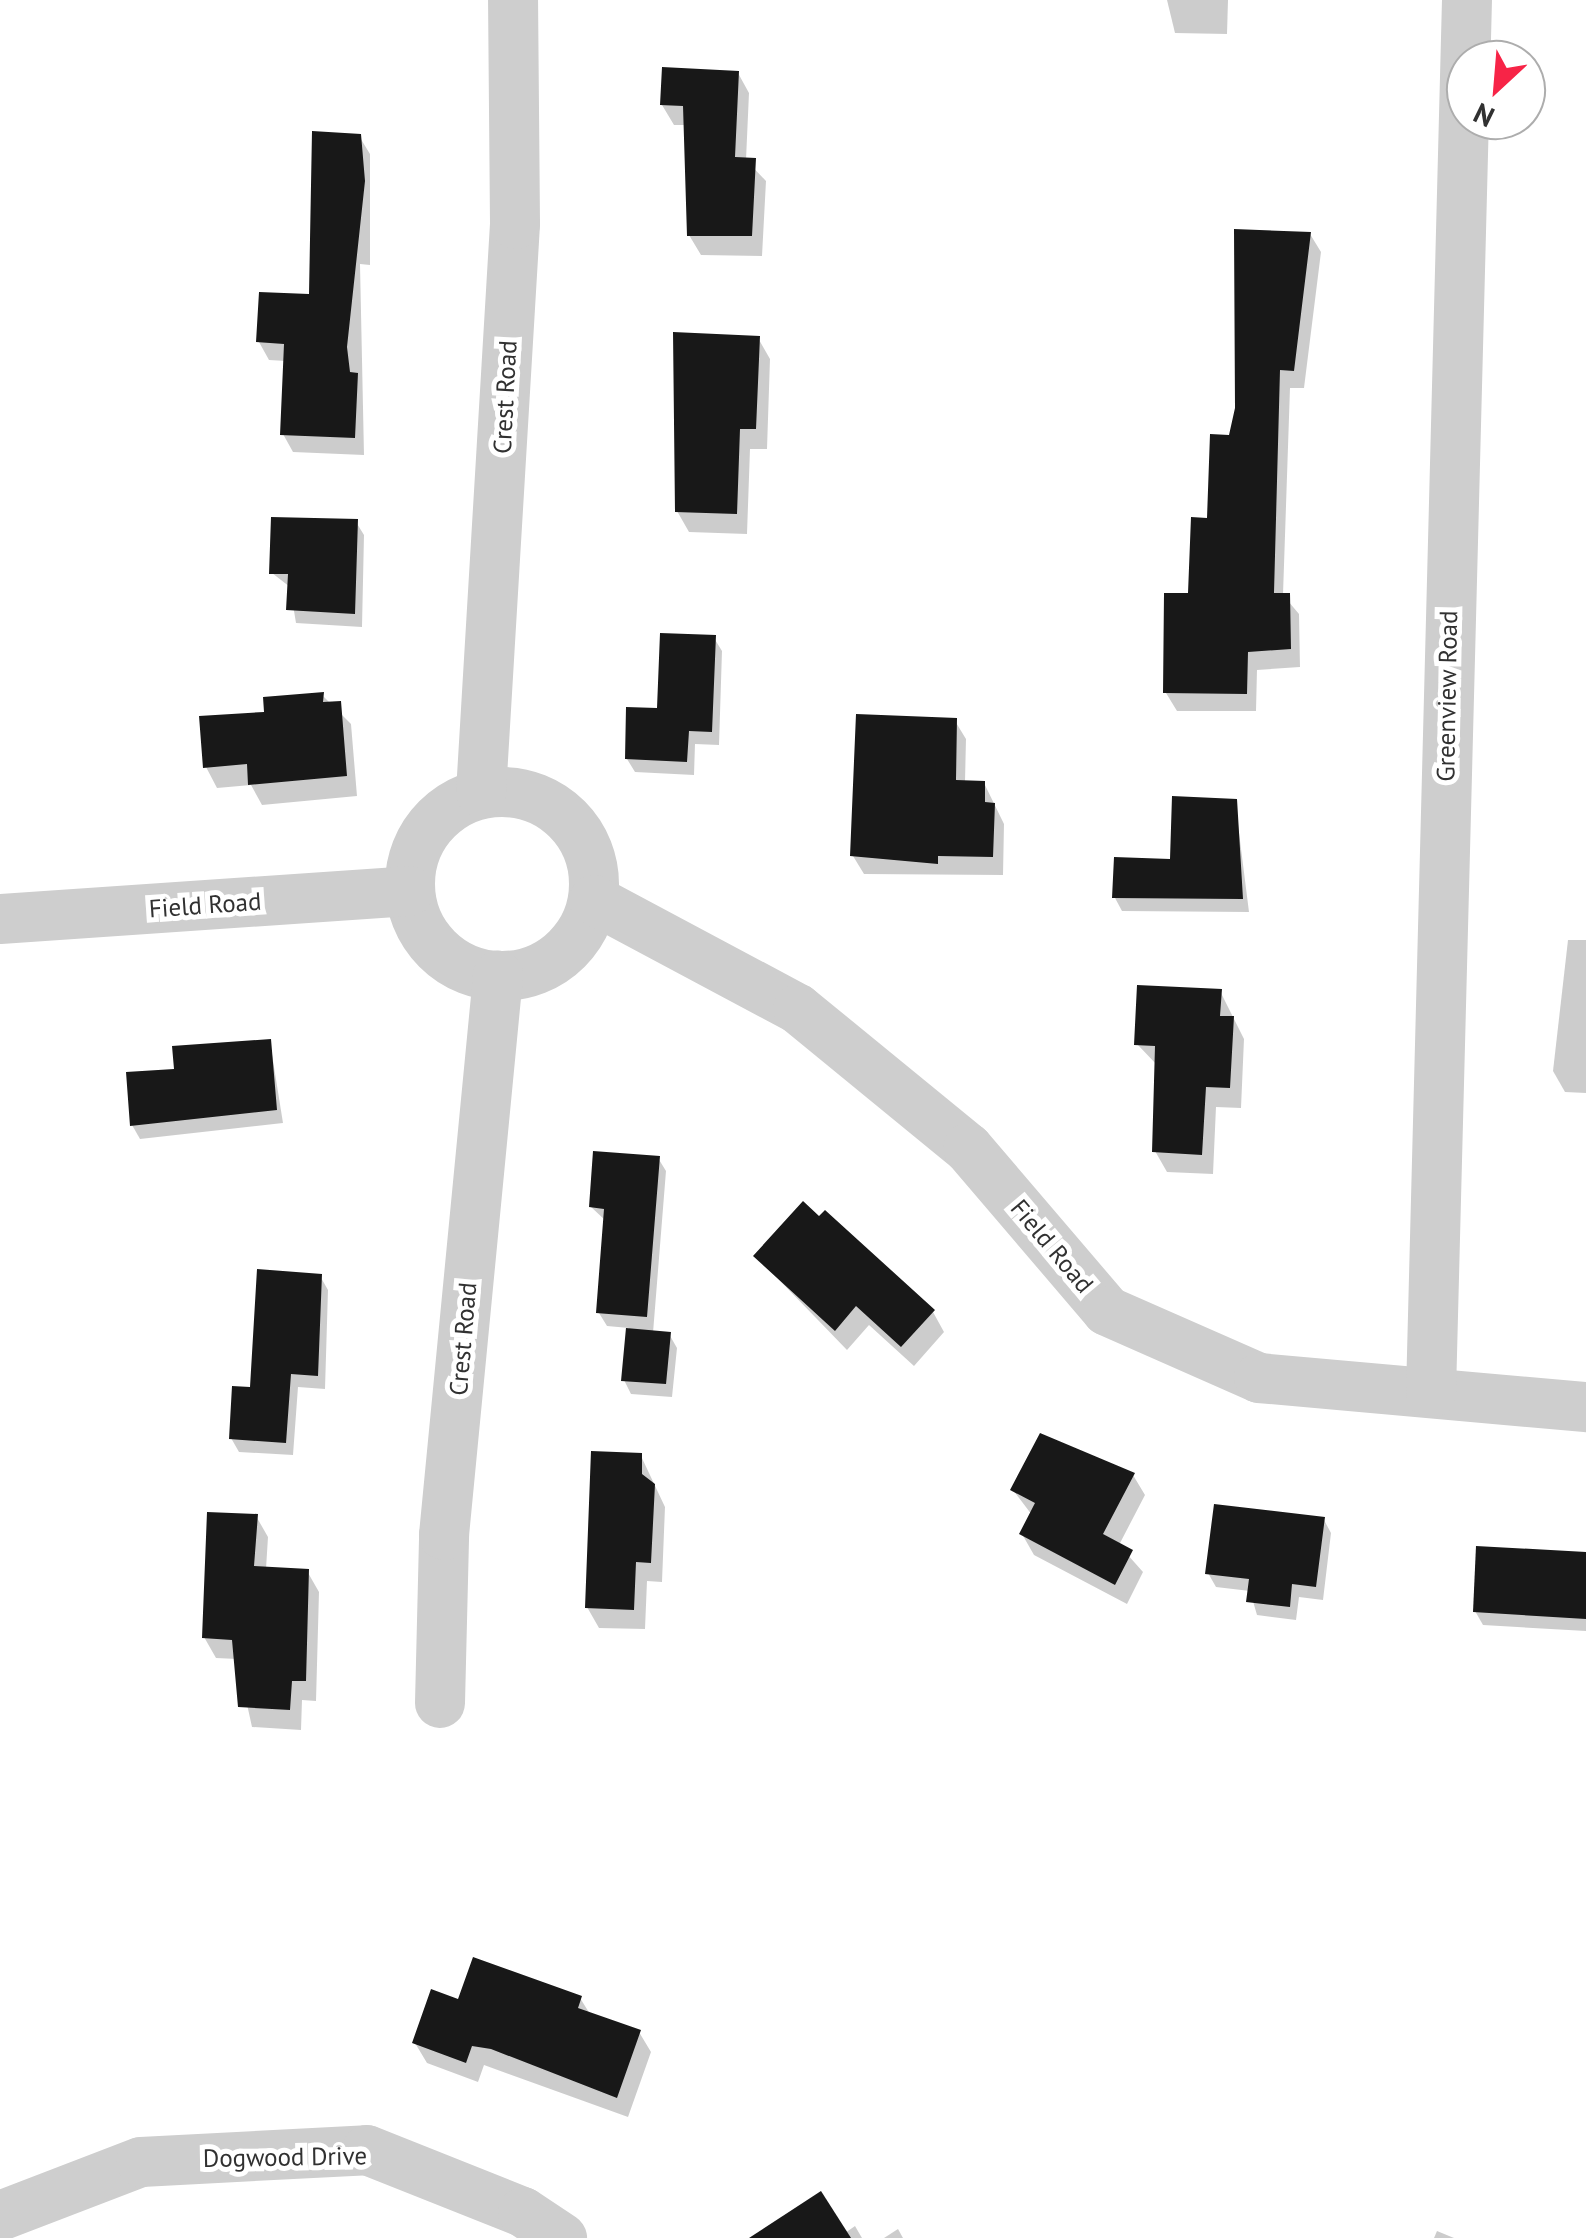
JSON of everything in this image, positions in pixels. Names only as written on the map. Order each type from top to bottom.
[{"type":"street","name":"Crest Road","points":[[481,793],[516,224],[513,0]]},
{"type":"street","name":"Greenview Road","points":[[1431,1393],[1466,0]]},
{"type":"street","points":[[518,792],[578,830],[594,900],[560,956],[498,976],[438,950],[409,891],[427,829],[481,793],[518,792]]},
{"type":"street","name":"Field Road","points":[[0,919],[409,891]]},
{"type":"street","name":"Field Road","points":[[594,900],[798,1009],[968,1148],[1106,1310],[1259,1378],[1586,1407]]},
{"type":"street","name":"Crest Road","points":[[440,1703],[444,1535],[498,976]]},
{"type":"street","name":"Dogwood Drive","points":[[0,2216],[141,2162],[367,2150],[523,2212],[562,2238]]},
{"type":"building","points":[[662,67],[739,71],[735,157],[756,158],[752,236],[687,236],[683,106],[660,105]]},
{"type":"building","points":[[312,131],[361,134],[365,181],[347,347],[350,372],[358,373],[355,438],[280,435],[284,344],[256,342],[259,292],[309,294]]},
{"type":"building","points":[[1234,229],[1311,232],[1294,371],[1280,370],[1274,593],[1290,593],[1291,649],[1248,652],[1247,694],[1163,693],[1164,593],[1188,593],[1191,517],[1207,518],[1210,434],[1229,435],[1235,408]]},
{"type":"building","points":[[673,332],[760,336],[756,429],[740,429],[737,514],[675,512]]},
{"type":"building","points":[[271,517],[358,519],[355,614],[286,610],[288,574],[269,574]]},
{"type":"building","points":[[660,633],[716,635],[712,732],[689,731],[687,762],[625,759],[626,707],[657,708]]},
{"type":"building","points":[[324,692],[323,702],[341,701],[347,776],[248,785],[247,764],[203,768],[199,716],[264,712],[263,697]]},
{"type":"building","points":[[856,714],[957,718],[956,780],[985,781],[985,802],[995,803],[993,857],[938,856],[938,864],[850,856]]},
{"type":"building","points":[[1172,796],[1237,799],[1243,899],[1112,898],[1114,857],[1170,859]]},
{"type":"building","points":[[1137,985],[1222,989],[1220,1016],[1234,1016],[1230,1088],[1206,1087],[1202,1155],[1152,1152],[1155,1046],[1134,1045]]},
{"type":"building","points":[[271,1039],[277,1110],[130,1126],[126,1072],[174,1069],[172,1046]]},
{"type":"building","points":[[593,1151],[660,1156],[647,1317],[596,1313],[604,1209],[589,1207]]},
{"type":"building","points":[[803,1201],[819,1216],[825,1210],[935,1310],[901,1347],[856,1306],[835,1331],[753,1256]]},
{"type":"building","points":[[257,1269],[322,1274],[318,1376],[291,1374],[286,1443],[229,1439],[232,1386],[250,1387]]},
{"type":"building","points":[[626,1328],[671,1332],[666,1384],[621,1381]]},
{"type":"building","points":[[1040,1433],[1135,1473],[1103,1534],[1133,1550],[1115,1585],[1019,1534],[1035,1503],[1010,1490]]},
{"type":"building","points":[[591,1451],[642,1453],[642,1474],[655,1484],[651,1563],[636,1562],[634,1610],[585,1608]]},
{"type":"building","points":[[1214,1504],[1325,1517],[1316,1587],[1292,1584],[1290,1607],[1246,1602],[1249,1579],[1205,1574]]},
{"type":"building","points":[[207,1512],[258,1514],[254,1566],[309,1569],[306,1681],[292,1681],[290,1710],[238,1707],[232,1640],[202,1638]]},
{"type":"building","points":[[1476,1546],[1586,1552],[1586,1619],[1473,1612]]},
{"type":"building","points":[[473,1957],[582,1996],[578,2008],[641,2030],[617,2098],[491,2049],[472,2046],[466,2063],[412,2043],[431,1989],[458,1999]]},
{"type":"building","points":[[821,2191],[851,2238],[749,2238]]}]
